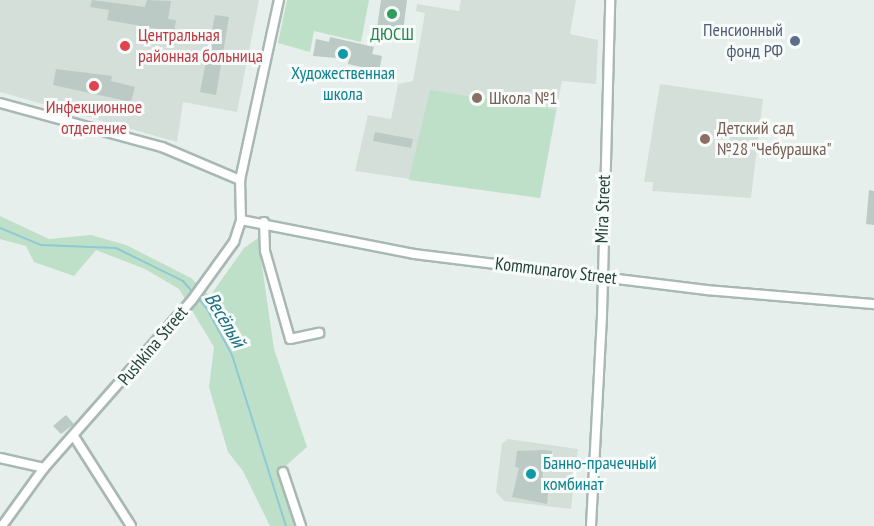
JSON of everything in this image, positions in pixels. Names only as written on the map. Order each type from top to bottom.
[{"type":"street","name":"Pushkina Street","points":[[2,526],[44,468],[75,438],[192,300],[234,242],[241,220],[240,180],[279,0]]},
{"type":"street","name":"Mira Street","points":[[591,526],[602,315],[600,274],[610,0]]},
{"type":"street","points":[[0,103],[162,147],[240,180]]},
{"type":"street","name":"Kommunarov Street","points":[[241,220],[264,222],[404,252],[600,274],[707,290],[874,304]]},
{"type":"street","points":[[264,222],[265,251],[290,339],[319,333]]},
{"type":"street","points":[[75,438],[131,526]]},
{"type":"street","points":[[0,458],[44,468]]},
{"type":"street","points":[[283,472],[301,526]]},
{"type":"shaded area","name":"Центральная районная больница","points":[[0,0],[259,0],[237,112],[183,102],[177,142],[0,92]]},
{"type":"shaded area","name":"Школа №1","points":[[461,0],[576,0],[570,34],[598,40],[596,84],[562,81],[540,198],[355,171],[368,115],[391,119],[398,84],[413,81],[425,13],[416,11],[417,4],[459,11]]},
{"type":"shaded area","name":"Детский сад №28 \"Чебурашка\"","points":[[660,84],[763,99],[751,198],[652,191],[653,182],[644,182]]},
{"type":"shaded area","points":[[508,439],[578,449],[571,509],[504,501],[496,492],[502,444]]},
{"type":"green space","points":[[287,0],[369,0],[361,42],[314,31],[310,52],[278,43]]},
{"type":"green space","points":[[430,90],[556,110],[540,198],[409,180]]},
{"type":"green space","points":[[0,216],[49,239],[91,235],[126,245],[191,278],[210,296],[244,248],[258,238],[274,349],[307,447],[280,471],[298,526],[270,526],[243,471],[228,452],[209,387],[214,347],[179,289],[145,269],[96,250],[74,276],[34,262],[26,246],[0,239]]},
{"type":"building","points":[[92,0],[145,7],[147,0],[171,1],[168,19],[176,20],[173,41],[157,38],[158,29],[107,20],[109,10],[90,7]]},
{"type":"building","name":"ДЮСШ","points":[[381,0],[407,0],[403,32],[377,28]]},
{"type":"building","points":[[215,15],[229,17],[216,95],[200,92]]},
{"type":"building","name":"Художественная школа","points":[[330,37],[374,47],[372,54],[382,56],[379,71],[348,64],[349,59],[313,56],[316,39],[329,42]]},
{"type":"building","name":"Инфекционное отделение","points":[[56,69],[112,76],[111,81],[135,87],[131,102],[53,85]]},
{"type":"building","points":[[375,132],[413,139],[411,148],[373,141]]},
{"type":"building","points":[[869,190],[874,191],[874,225],[866,224]]},
{"type":"building","points":[[66,415],[74,424],[61,434],[53,426]]},
{"type":"building","name":"Банно-прачечный комбинат","points":[[517,451],[552,451],[551,463],[544,462],[541,492],[548,493],[547,504],[512,497],[519,468],[515,467]]},
{"type":"waterway","name":"Весёлый","points":[[0,228],[41,245],[116,248],[183,281],[206,307],[232,355],[286,526]]},
{"type":"place","name":"ДЮСШ","points":[[392,14]]},
{"type":"place","name":"Пенсионный фонд РФ","points":[[795,41]]},
{"type":"place","name":"Центральная районная больница","points":[[125,46]]},
{"type":"place","name":"Художественная школа","points":[[343,54]]},
{"type":"place","name":"Инфекционное отделение","points":[[94,86]]},
{"type":"place","name":"Школа №1","points":[[477,98]]},
{"type":"place","name":"Детский сад №28 \"Чебурашка\"","points":[[705,139]]},
{"type":"place","name":"Банно-прачечный комбинат","points":[[531,474]]}]
